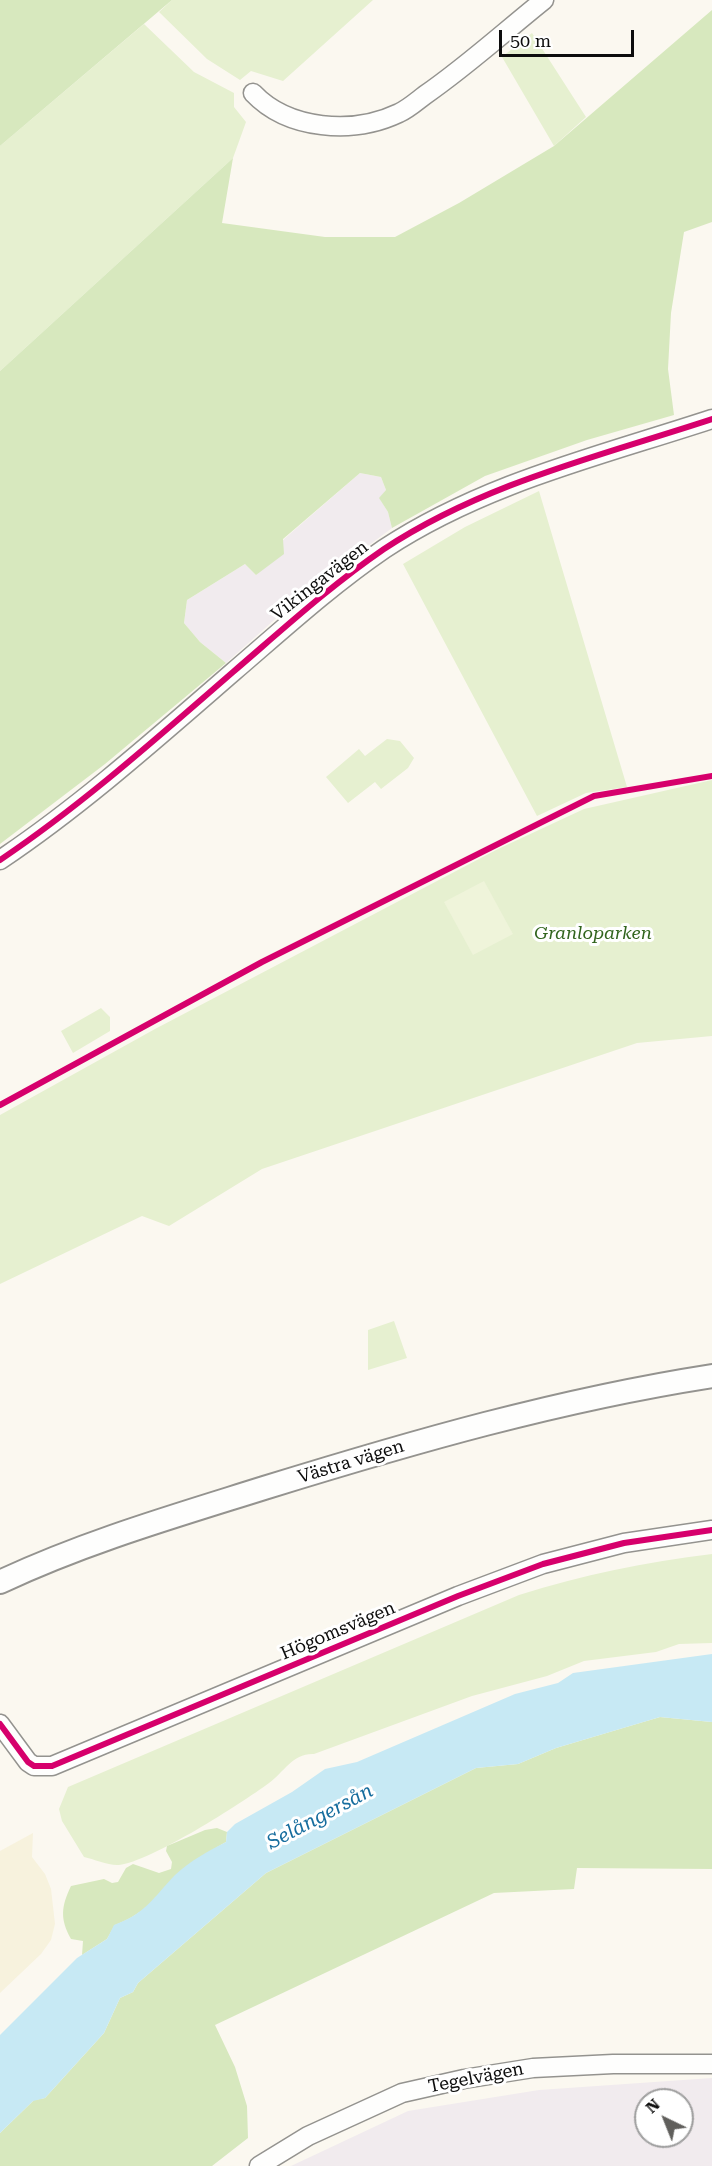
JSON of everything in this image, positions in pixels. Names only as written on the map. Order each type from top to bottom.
[{"type":"street","points":[[253,93],[276,112],[328,126],[359,125],[398,113],[439,86],[543,0]]},
{"type":"street","name":"Vikingavägen","points":[[0,860],[112,774],[306,609],[385,549],[465,505],[527,477],[712,419]]},
{"type":"street","name":"Västra vägen","points":[[0,1582],[94,1543],[358,1459],[537,1409],[712,1376]]},
{"type":"street","name":"Högomsvägen","points":[[0,1724],[28,1762],[34,1766],[52,1766],[458,1596],[543,1564],[624,1543],[712,1530]]},
{"type":"street","name":"Tegelvägen","points":[[259,2166],[308,2136],[402,2093],[464,2079],[533,2068],[613,2064],[712,2064]]},
{"type":"shaded area","points":[[360,473],[381,477],[386,490],[380,499],[388,512],[392,528],[301,596],[226,663],[200,642],[184,623],[187,600],[245,564],[256,575],[283,540]]},
{"type":"shaded area","points":[[33,1833],[32,1857],[45,1874],[51,1889],[55,1924],[51,1940],[41,1954],[0,1993],[0,1851]]},
{"type":"shaded area","points":[[712,2078],[712,2166],[291,2166],[408,2111],[539,2090]]},
{"type":"green space","points":[[0,0],[172,0],[0,146]]},
{"type":"green space","points":[[172,0],[373,0],[283,81],[251,71],[240,80],[207,59],[159,12]]},
{"type":"green space","points":[[712,10],[712,222],[684,232],[671,313],[668,369],[674,415],[587,440],[485,476],[392,528],[388,512],[379,498],[386,490],[381,477],[360,473],[283,539],[284,554],[256,575],[245,564],[187,600],[184,623],[200,642],[226,663],[105,764],[0,844],[0,371],[233,158],[222,223],[325,237],[395,237],[459,203],[554,146]]},
{"type":"green space","points":[[144,24],[194,72],[234,93],[234,107],[246,122],[233,158],[0,371],[0,146]]},
{"type":"green space","points":[[532,33],[586,117],[554,146],[502,57]]},
{"type":"green space","points":[[539,491],[627,787],[586,793],[537,816],[403,564],[465,527]]},
{"type":"green space","points":[[387,739],[400,741],[414,758],[408,768],[381,789],[375,782],[348,803],[326,777],[359,749],[365,756]]},
{"type":"green space","name":"Granloparken","points":[[712,780],[712,1036],[637,1043],[262,1169],[169,1226],[142,1216],[0,1284],[0,1115],[155,1029],[498,849],[584,809]]},
{"type":"green space","points":[[484,881],[513,934],[473,955],[444,902]]},
{"type":"green space","points":[[101,1008],[110,1017],[110,1031],[73,1053],[61,1031]]},
{"type":"green space","points":[[394,1321],[407,1358],[368,1370],[368,1330]]},
{"type":"green space","points":[[712,1554],[712,1643],[679,1644],[656,1652],[584,1661],[547,1676],[472,1696],[314,1754],[300,1757],[269,1783],[218,1817],[152,1854],[119,1865],[84,1857],[62,1821],[59,1809],[68,1787],[519,1595],[614,1570]]},
{"type":"green space","points":[[660,1717],[712,1722],[712,1869],[577,1868],[574,1889],[494,1893],[215,2025],[235,2067],[247,2106],[248,2138],[212,2166],[0,2166],[0,2133],[34,2100],[45,2098],[104,2033],[120,1998],[133,1992],[138,1983],[266,1873],[476,1768],[518,1764],[556,1748]]},
{"type":"green space","points":[[217,1828],[227,1832],[226,1842],[197,1862],[145,1909],[115,1925],[107,1939],[82,1955],[83,1941],[71,1939],[63,1913],[71,1886],[104,1879],[112,1883],[118,1882],[126,1868],[133,1864],[159,1873],[171,1869],[172,1862],[166,1851],[167,1846],[205,1830]]},
{"type":"water","name":"Selångersån","points":[[712,1654],[712,1722],[660,1717],[556,1748],[518,1764],[476,1768],[266,1873],[138,1983],[133,1992],[120,1998],[104,2033],[45,2098],[33,2101],[0,2133],[0,2035],[77,1958],[107,1939],[114,1925],[134,1916],[187,1865],[226,1842],[227,1832],[235,1824],[292,1792],[325,1769],[357,1762],[515,1694],[558,1683],[573,1673]]},
{"type":"cycle path","points":[[0,860],[90,793],[307,609],[384,549],[422,526],[502,489],[585,459],[712,419]]},
{"type":"cycle path","points":[[0,1105],[262,962],[594,796],[712,776]]},
{"type":"cycle path","points":[[0,1724],[28,1762],[34,1766],[52,1766],[458,1596],[543,1564],[624,1543],[712,1530]]}]
